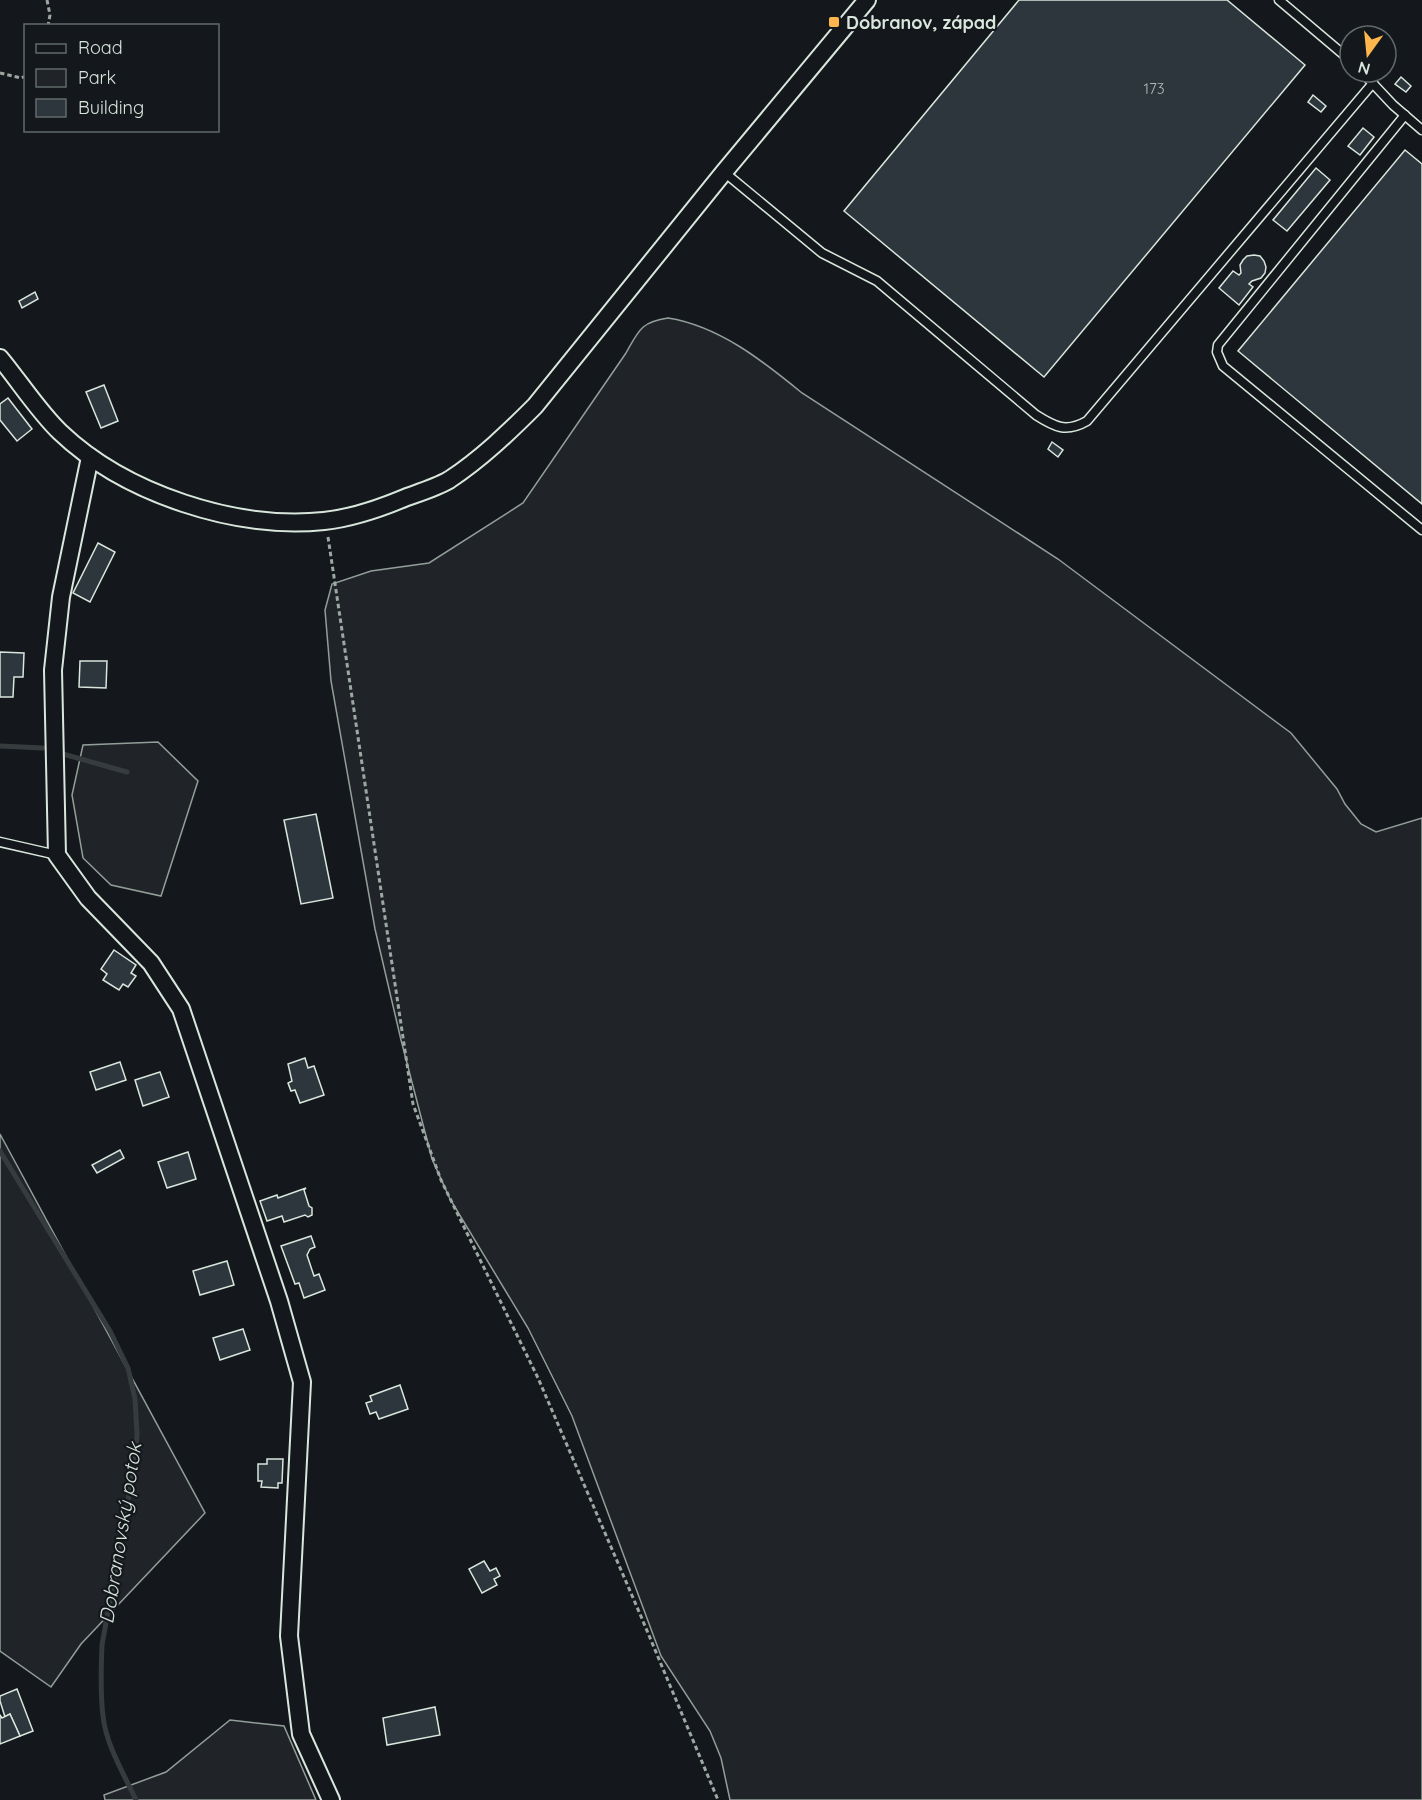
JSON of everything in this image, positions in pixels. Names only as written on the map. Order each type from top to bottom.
[{"type":"street","points":[[0,358],[60,431],[90,457],[127,480],[196,509],[278,522],[325,521],[376,510],[448,481],[502,439],[536,406],[724,172],[867,0]]},
{"type":"street","points":[[90,457],[61,597],[53,670],[57,855],[88,898],[151,963],[181,1009],[282,1311],[302,1382],[289,1636],[301,1734],[332,1800]]},
{"type":"lane","points":[[1279,0],[1338,50]]},
{"type":"lane","points":[[724,172],[822,253],[877,281],[1036,415],[1053,426],[1071,427],[1087,421],[1372,84]]},
{"type":"lane","points":[[1374,84],[1422,130]]},
{"type":"lane","points":[[1405,115],[1218,345],[1217,352],[1223,366],[1422,530]]},
{"type":"lane","points":[[0,842],[57,855]]},
{"type":"path","points":[[47,0],[50,15],[48,24]]},
{"type":"path","points":[[0,73],[24,77]]},
{"type":"path","points":[[325,521],[413,1104],[441,1180],[538,1378],[718,1800]]},
{"type":"green space","points":[[668,318],[705,329],[739,346],[802,393],[1058,559],[1291,733],[1337,789],[1345,804],[1361,824],[1376,832],[1422,818],[1422,1800],[730,1800],[721,1758],[710,1731],[661,1656],[572,1416],[528,1328],[450,1199],[432,1159],[375,929],[331,681],[325,610],[332,584],[371,571],[429,563],[523,503],[638,333],[652,322]]},
{"type":"green space","points":[[158,742],[198,781],[161,896],[111,885],[83,858],[72,795],[83,745]]},
{"type":"green space","points":[[0,1134],[205,1513],[81,1644],[51,1687],[0,1651]]},
{"type":"green space","points":[[230,1720],[284,1726],[316,1800],[105,1800],[104,1795],[166,1772]]},
{"type":"building","points":[[1019,0],[1227,0],[1305,65],[1044,377],[844,211]]},
{"type":"building","points":[[1401,77],[1411,86],[1406,92],[1395,84],[1398,84]]},
{"type":"building","points":[[1313,95],[1326,106],[1321,112],[1308,102]]},
{"type":"building","points":[[1363,128],[1374,137],[1360,155],[1348,146]]},
{"type":"building","points":[[1405,150],[1422,164],[1422,504],[1238,351]]},
{"type":"building","points":[[1316,168],[1330,180],[1287,231],[1273,220]]},
{"type":"building","points":[[1247,256],[1260,256],[1264,261],[1265,273],[1261,278],[1249,284],[1253,287],[1239,305],[1219,288],[1233,271],[1239,275],[1243,260]]},
{"type":"building","points":[[35,292],[38,299],[22,308],[19,301]]},
{"type":"building","points":[[104,385],[118,421],[101,428],[86,392]]},
{"type":"building","points":[[8,398],[32,429],[17,441],[0,420],[0,404]]},
{"type":"building","points":[[1052,442],[1063,450],[1058,457],[1048,449]]},
{"type":"building","points":[[98,543],[115,552],[90,602],[73,593]]},
{"type":"building","points":[[0,652],[24,653],[23,677],[14,677],[13,697],[0,697]]},
{"type":"building","points":[[80,661],[107,661],[106,688],[79,687]]},
{"type":"building","points":[[316,814],[333,898],[301,904],[284,820]]},
{"type":"building","points":[[114,950],[136,965],[131,973],[136,976],[128,987],[123,984],[119,990],[103,980],[107,974],[101,969]]},
{"type":"building","points":[[305,1058],[308,1068],[314,1066],[324,1095],[300,1103],[295,1090],[291,1091],[288,1083],[292,1081],[288,1064]]},
{"type":"building","points":[[120,1062],[126,1080],[96,1090],[90,1072]]},
{"type":"building","points":[[160,1072],[169,1097],[143,1106],[135,1080]]},
{"type":"building","points":[[120,1150],[124,1158],[97,1173],[92,1165]]},
{"type":"building","points":[[188,1152],[196,1179],[167,1188],[158,1162]]},
{"type":"building","points":[[306,1188],[304,1190],[309,1206],[312,1208],[312,1215],[284,1222],[282,1216],[267,1221],[260,1201],[277,1195],[278,1198]]},
{"type":"building","points":[[311,1236],[315,1247],[310,1249],[307,1255],[314,1276],[319,1274],[325,1290],[304,1298],[299,1283],[295,1284],[281,1246]]},
{"type":"building","points":[[227,1261],[234,1285],[200,1295],[193,1271]]},
{"type":"building","points":[[243,1329],[250,1350],[220,1360],[213,1338]]},
{"type":"building","points":[[400,1385],[408,1409],[379,1419],[376,1412],[370,1414],[366,1403],[372,1401],[370,1396]]},
{"type":"building","points":[[267,1459],[283,1459],[282,1483],[278,1483],[278,1488],[261,1487],[262,1481],[258,1481],[258,1464],[267,1464]]},
{"type":"building","points":[[484,1561],[490,1571],[496,1568],[500,1576],[494,1579],[497,1585],[482,1593],[469,1569]]},
{"type":"building","points":[[17,1689],[33,1731],[20,1736],[10,1714],[5,1717],[0,1701],[0,1696]]},
{"type":"building","points":[[435,1707],[440,1735],[387,1745],[383,1718]]},
{"type":"building","points":[[10,1714],[20,1736],[0,1744],[0,1715],[2,1718]]},
{"type":"waterway","points":[[0,746],[43,748]]},
{"type":"waterway","points":[[63,754],[127,772]]},
{"type":"waterway","name":"Dobranovský potok","points":[[0,1151],[110,1331],[128,1368],[135,1399],[137,1434],[135,1461],[102,1645],[101,1699],[108,1738],[136,1800]]},
{"type":"place","name":"Dobranov, západ","points":[[834,22]]}]
